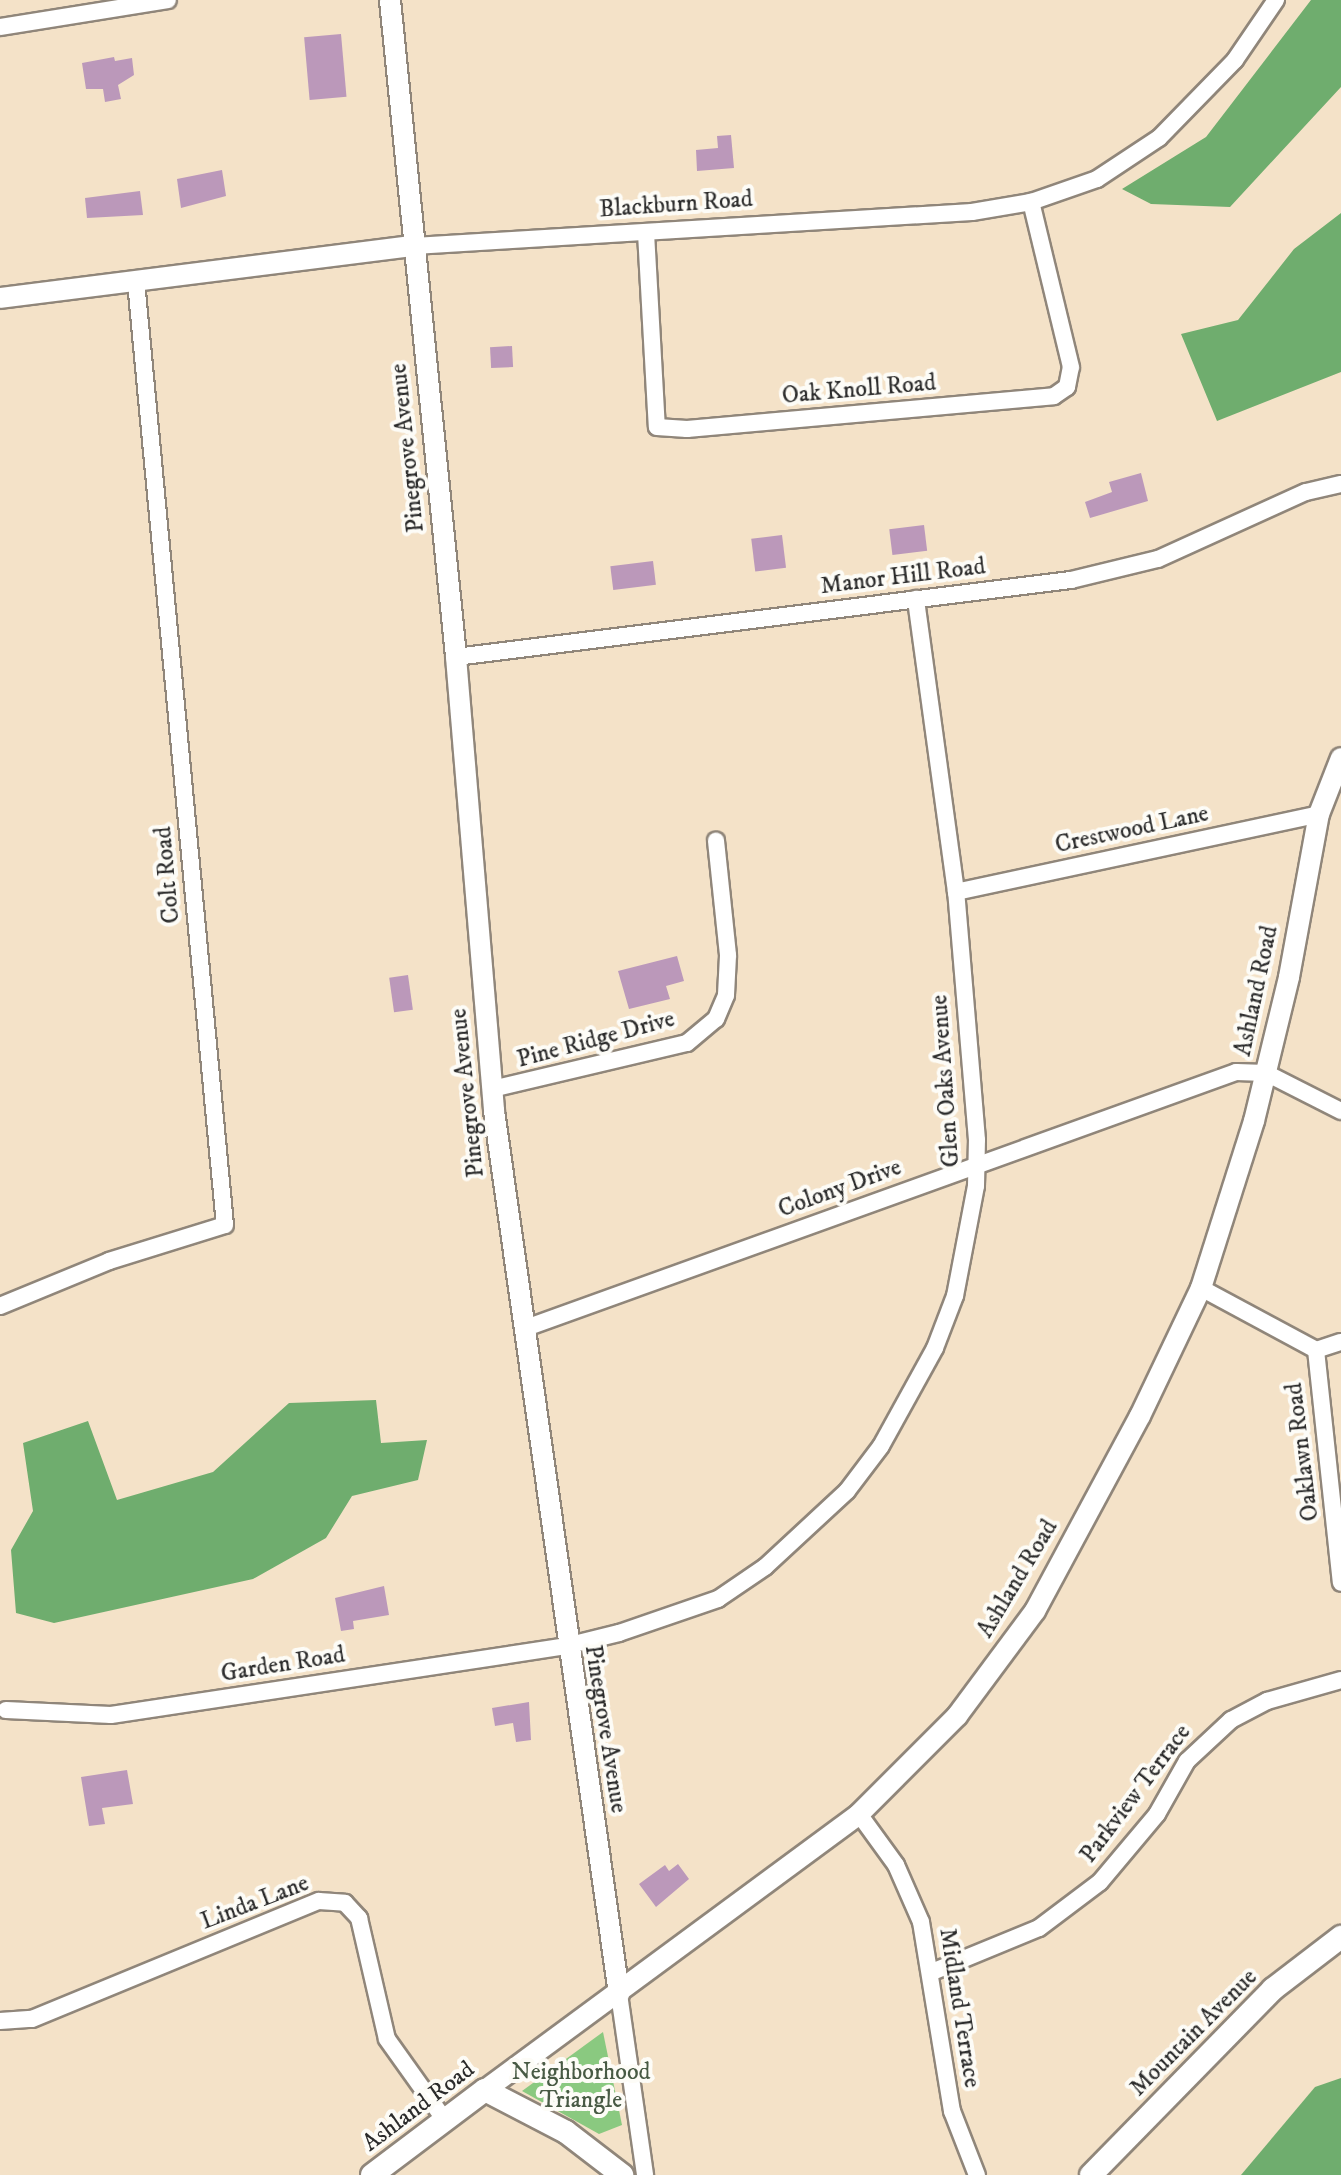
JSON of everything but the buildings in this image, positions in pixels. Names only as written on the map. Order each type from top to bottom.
[{"type":"main road","name":"Mountain Avenue","points":[[1091,2175],[1273,1989],[1341,1937]]},
{"type":"main road","name":"Ashland Road","points":[[372,2175],[485,2090]]},
{"type":"main road","points":[[485,2090],[566,2132],[621,2175]]},
{"type":"street","points":[[0,27],[168,0]]},
{"type":"street","name":"Pinegrove Avenue","points":[[390,0],[456,657],[492,1089],[566,1646],[645,2175]]},
{"type":"street","name":"Blackburn Road","points":[[0,298],[414,246],[972,212],[1031,202],[1097,179],[1159,138],[1235,60],[1276,0]]},
{"type":"street","name":"Oak Knoll Road","points":[[646,233],[657,427],[687,429],[1054,396],[1067,387],[1071,367],[1031,202]]},
{"type":"street","name":"Colt Road","points":[[0,1306],[109,1261],[225,1225],[136,282]]},
{"type":"street","name":"Manor Hill Road","points":[[456,657],[1071,580],[1158,559],[1306,492],[1341,484]]},
{"type":"street","name":"Glen Oaks Avenue","points":[[566,1646],[718,1599],[786,1549],[847,1491],[889,1435],[935,1348],[968,1241],[976,1166],[956,892],[916,599]]},
{"type":"street","name":"Ashland Road","points":[[485,2090],[859,1814],[957,1716],[1035,1611],[1140,1416],[1201,1288],[1266,1073],[1319,814],[1341,758]]},
{"type":"street","name":"Crestwood Lane","points":[[956,892],[1319,814]]},
{"type":"street","name":"Pine Ridge Drive","points":[[492,1089],[519,1087],[687,1043],[716,1019],[726,995],[728,955],[716,841]]},
{"type":"street","name":"Colony Drive","points":[[523,1329],[1236,1072],[1266,1073]]},
{"type":"street","points":[[1266,1073],[1341,1111]]},
{"type":"street","name":"Oaklawn Road","points":[[1201,1288],[1316,1350],[1341,1583]]},
{"type":"street","points":[[1316,1350],[1341,1342]]},
{"type":"street","name":"Garden Road","points":[[6,1710],[111,1715],[566,1646]]},
{"type":"street","name":"Parkview Terrace","points":[[932,1972],[1027,1934],[1100,1882],[1157,1814],[1187,1761],[1231,1720],[1267,1701],[1341,1680]]},
{"type":"street","name":"Midland Terrace","points":[[859,1814],[910,1893],[932,1972],[952,2111],[977,2175]]},
{"type":"street","name":"Linda Lane","points":[[0,2021],[32,2019],[319,1901],[345,1903],[359,1918],[387,2039],[444,2119]]},
{"type":"green space","points":[[1311,0],[1341,0],[1341,87],[1230,207],[1151,204],[1122,189],[1206,137]]},
{"type":"green space","points":[[1341,213],[1341,372],[1217,421],[1181,334],[1238,320],[1294,249]]},
{"type":"green space","points":[[376,1400],[381,1443],[427,1440],[418,1480],[352,1496],[326,1538],[253,1579],[54,1623],[16,1613],[11,1550],[33,1511],[23,1443],[88,1421],[117,1500],[213,1472],[289,1403]]},
{"type":"green space","name":"Neighborhood Triangle","points":[[603,2032],[622,2125],[599,2134],[522,2091]]},
{"type":"green space","points":[[1341,2078],[1341,2175],[1241,2175],[1315,2087]]}]
